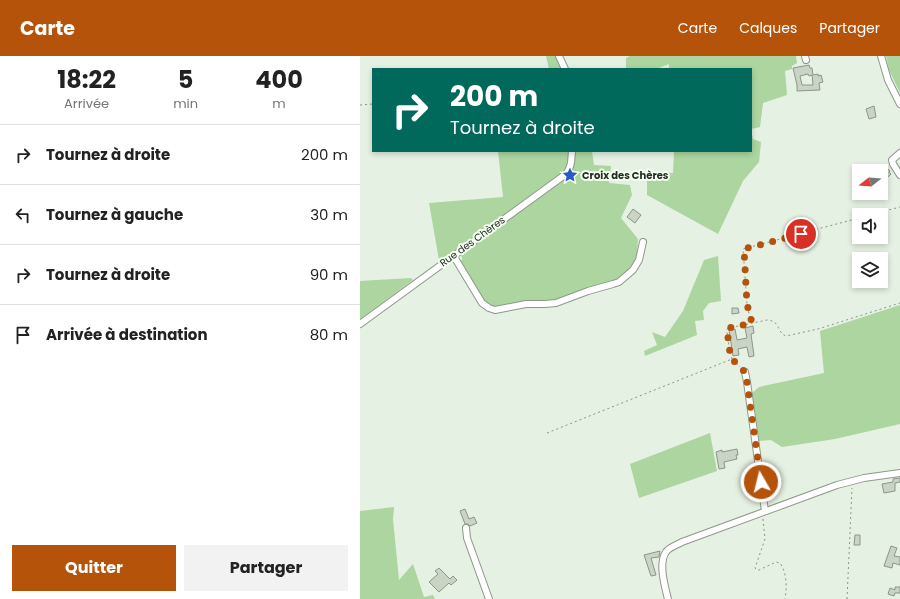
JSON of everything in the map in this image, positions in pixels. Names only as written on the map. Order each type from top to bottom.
[{"type":"street","points":[[559,56],[565,68]]},
{"type":"street","points":[[881,56],[888,80],[900,104]]},
{"type":"street","name":"Rue des Chères","points":[[360,324],[566,174],[570,169],[572,152]]},
{"type":"street","points":[[900,153],[892,160],[900,175]]},
{"type":"street","points":[[453,255],[482,303],[495,310],[526,304],[556,303],[588,291],[619,282],[633,270],[639,260],[643,242]]},
{"type":"street","points":[[745,372],[763,512]]},
{"type":"street","points":[[668,599],[664,584],[663,558],[666,552],[674,546],[837,485],[854,480],[900,473]]},
{"type":"street","points":[[466,528],[467,538],[489,599]]},
{"type":"path","points":[[360,105],[372,104]]},
{"type":"path","points":[[888,210],[900,207]]},
{"type":"path","points":[[752,323],[747,304],[744,249],[852,220]]},
{"type":"path","points":[[745,372],[732,359],[727,330],[729,328],[767,320],[776,322],[780,332],[786,336],[818,329],[900,303]]},
{"type":"path","points":[[547,434],[732,359]]},
{"type":"path","points":[[847,599],[852,484],[854,480]]},
{"type":"path","points":[[763,512],[765,539],[755,568],[759,570],[776,562],[780,563],[783,567],[786,579],[785,599]]},
{"type":"green space","points":[[546,56],[558,56],[563,68],[549,68]]},
{"type":"green space","points":[[630,56],[796,56],[797,63],[792,66],[792,69],[785,71],[787,95],[763,103],[760,127],[752,129],[752,68],[669,68],[669,64],[659,68],[626,68],[626,58]]},
{"type":"green space","points":[[886,56],[900,56],[900,93],[889,70]]},
{"type":"green space","points":[[752,134],[753,139],[761,142],[759,162],[743,181],[718,234],[647,195],[647,171],[673,173],[674,152],[752,152]]},
{"type":"green space","points":[[498,152],[570,152],[569,164],[561,173],[439,260],[429,203],[503,197]]},
{"type":"green space","points":[[574,152],[592,152],[594,165],[611,166],[609,183],[630,185],[632,195],[621,218],[638,239],[637,256],[632,266],[614,281],[580,291],[559,300],[494,308],[482,299],[460,261],[462,260],[462,257],[459,254],[568,176]]},
{"type":"green space","points":[[718,256],[721,301],[709,303],[703,311],[704,320],[695,321],[697,335],[645,356],[644,351],[657,345],[652,332],[665,337],[683,311],[704,260]]},
{"type":"green space","points":[[411,278],[413,280],[360,319],[360,281]]},
{"type":"green space","points":[[900,305],[900,424],[835,439],[782,447],[771,440],[759,441],[752,393],[759,387],[824,373],[820,331]]},
{"type":"green space","points":[[710,433],[717,471],[639,498],[630,464]]},
{"type":"green space","points":[[394,507],[393,519],[399,580],[413,564],[424,597],[433,595],[435,599],[360,599],[360,511]]},
{"type":"building","points":[[809,65],[810,68],[812,68],[813,75],[821,75],[823,82],[819,83],[820,90],[797,91],[793,68]],"holes":[[[808,74],[809,76],[812,75],[813,85],[802,85],[800,76]]]},
{"type":"building","points":[[874,106],[876,117],[869,119],[866,109]]},
{"type":"building","points":[[888,169],[890,171],[889,172],[891,174],[888,177]]},
{"type":"building","points":[[633,209],[641,215],[635,223],[627,217]]},
{"type":"building","points":[[732,308],[738,308],[739,313],[732,314]]},
{"type":"building","points":[[753,326],[754,333],[751,334],[754,356],[749,357],[747,347],[738,349],[739,355],[733,356],[729,330],[735,329],[737,340],[747,338],[745,328]]},
{"type":"building","points":[[737,449],[737,459],[724,462],[725,468],[719,469],[716,452]]},
{"type":"building","points":[[900,478],[900,482],[895,483],[895,491],[884,493],[882,484],[893,482],[893,479]]},
{"type":"building","points":[[465,509],[469,519],[474,517],[477,523],[470,526],[465,524],[460,511]]},
{"type":"building","points":[[855,535],[860,535],[860,545],[854,545]]},
{"type":"building","points":[[891,546],[897,548],[894,556],[900,557],[900,565],[893,563],[892,568],[884,566]]},
{"type":"building","points":[[660,551],[659,557],[651,558],[656,575],[651,576],[644,555]]},
{"type":"building","points":[[439,568],[450,579],[453,576],[457,580],[451,585],[449,583],[439,592],[429,582],[438,574],[435,571]]},
{"type":"building","points":[[895,587],[900,587],[900,593],[895,593],[894,596],[888,594],[890,588],[895,590]]},
{"type":"place","name":"Croix des Chères","points":[[570,175]]},
{"type":"route","points":[[761,482],[745,372],[732,359],[727,330],[729,328],[752,323],[747,304],[744,249],[801,234]]}]
